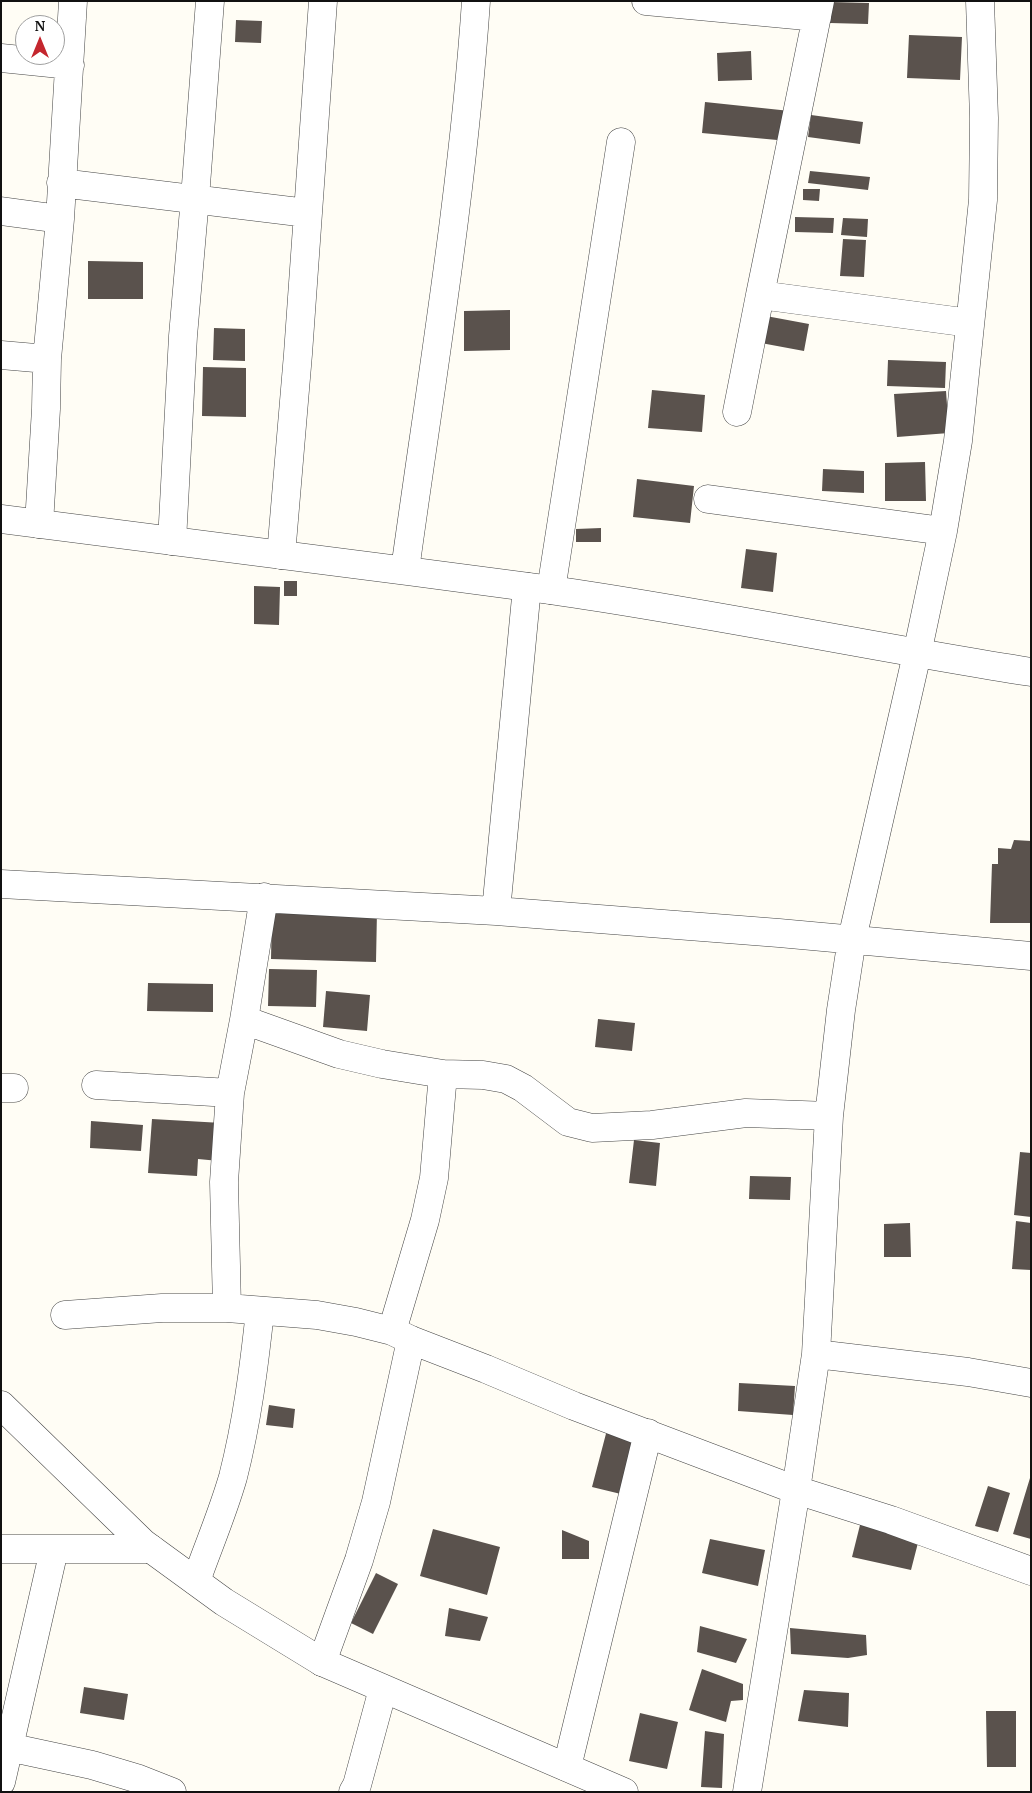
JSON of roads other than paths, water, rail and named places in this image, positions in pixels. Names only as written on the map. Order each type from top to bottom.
[{"type":"street","points":[[39,524],[47,359],[60,219],[73,1]]},
{"type":"street","points":[[172,541],[183,336],[196,198],[210,1]]},
{"type":"street","points":[[281,555],[298,354],[323,1]]},
{"type":"street","points":[[405,570],[454,224],[476,1]]},
{"type":"street","points":[[646,1],[818,9],[737,412]]},
{"type":"street","points":[[747,1792],[816,1354],[828,1116],[852,939],[917,654],[943,531],[958,441],[983,200],[984,118],[980,1]]},
{"type":"street","points":[[1,58],[70,65]]},
{"type":"street","points":[[496,911],[539,589],[621,142]]},
{"type":"street","points":[[61,183],[307,212]]},
{"type":"street","points":[[1,211],[60,219]]},
{"type":"street","points":[[760,295],[970,323]]},
{"type":"street","points":[[1,355],[47,359]]},
{"type":"street","points":[[708,499],[943,531]]},
{"type":"street","points":[[1,519],[405,570],[539,589],[704,614],[917,654],[1031,672]]},
{"type":"street","points":[[1,884],[496,911],[852,939],[1031,956]]},
{"type":"street","points":[[227,1308],[224,1182],[230,1093],[264,897]]},
{"type":"street","points":[[244,1020],[339,1054],[382,1064],[443,1074],[483,1075],[506,1079],[523,1088],[568,1122],[592,1128],[652,1125],[746,1113],[828,1116]]},
{"type":"street","points":[[322,1662],[359,1560],[376,1502],[401,1336],[418,1245],[434,1178],[443,1074]]},
{"type":"street","points":[[96,1085],[230,1093]]},
{"type":"street","points":[[65,1315],[162,1308],[227,1308],[317,1315],[356,1322],[401,1336],[574,1406],[796,1490],[891,1520],[1031,1571]]},
{"type":"street","points":[[196,1582],[232,1478],[249,1398],[260,1311]]},
{"type":"street","points":[[816,1354],[968,1372],[1031,1383]]},
{"type":"street","points":[[1,1405],[142,1543],[224,1602],[322,1662],[624,1792]]},
{"type":"street","points":[[567,1767],[648,1433]]},
{"type":"street","points":[[1,1549],[151,1550]]},
{"type":"street","points":[[1,1782],[54,1550]]},
{"type":"street","points":[[353,1792],[357,1784],[384,1689]]},
{"type":"street","points":[[8,1747],[92,1765],[172,1792]]}]
